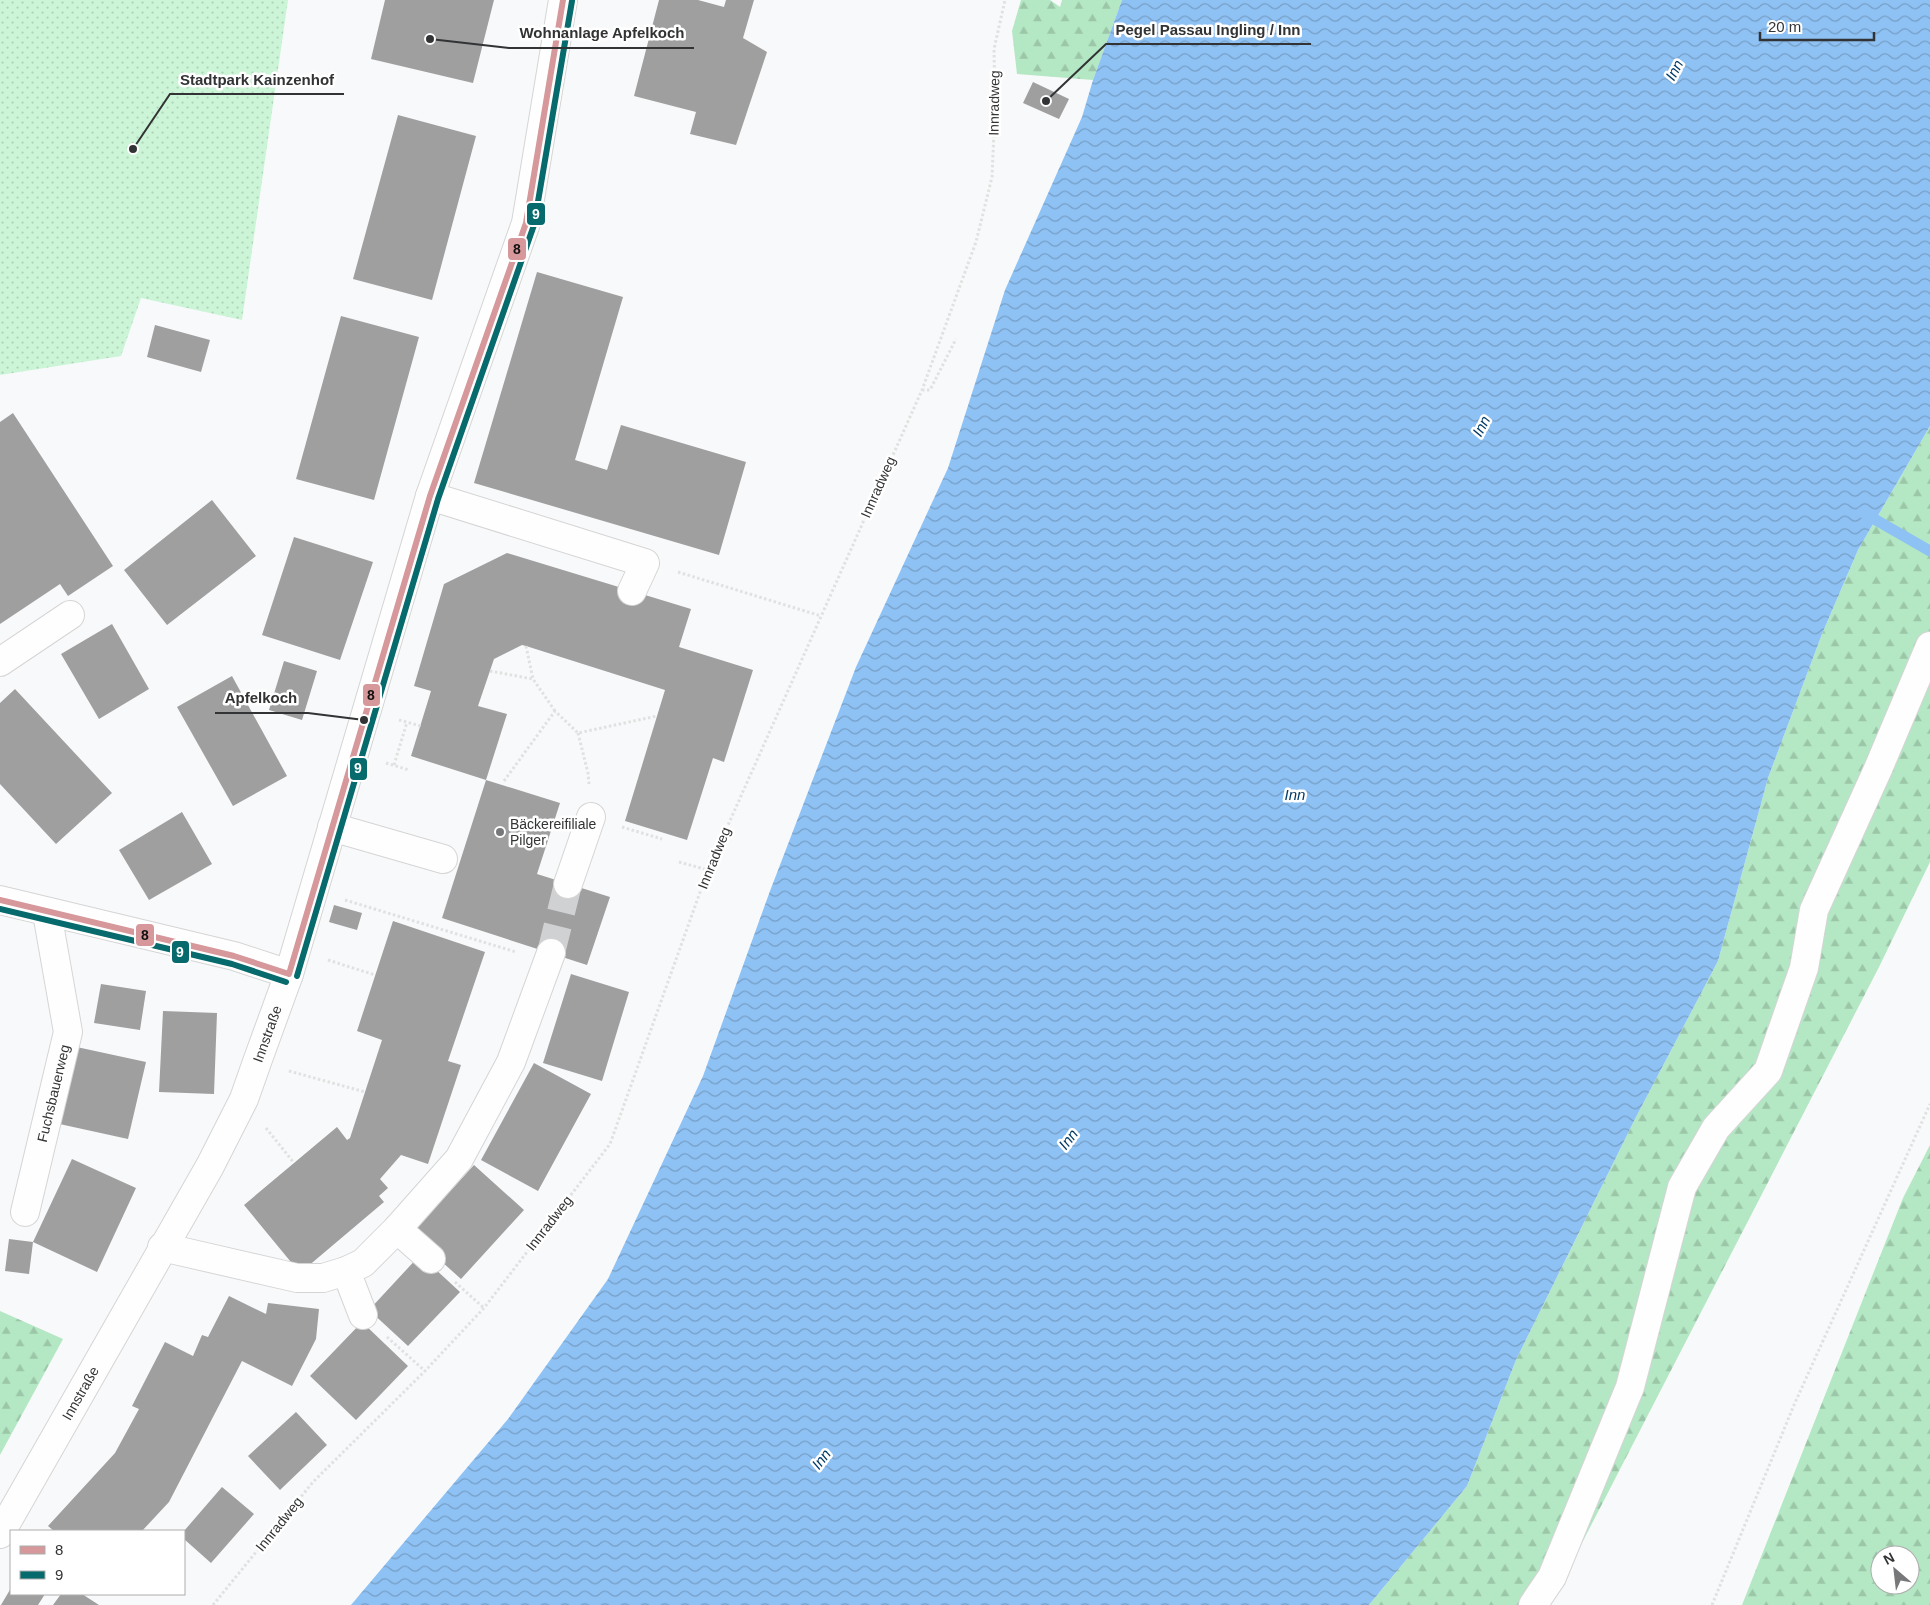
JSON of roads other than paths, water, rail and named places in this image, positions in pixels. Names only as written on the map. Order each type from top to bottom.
[{"type":"street","name":"Innstraße","points":[[0,1534],[214,1157],[244,1099],[292,962],[314,891],[430,496],[526,223],[563,0]]},
{"type":"street","points":[[430,496],[645,562],[632,591]]},
{"type":"street","points":[[0,662],[70,615]]},
{"type":"street","points":[[1532,1605],[1552,1577],[1630,1387],[1682,1187],[1716,1128],[1768,1071],[1804,968],[1814,910],[1878,769],[1930,646]]},
{"type":"street","points":[[568,884],[591,817]]},
{"type":"street","points":[[332,827],[443,859]]},
{"type":"street","points":[[0,900],[47,913],[234,956],[292,962]]},
{"type":"street","name":"Fuchsbauerweg","points":[[25,1212],[68,1032],[47,913]]},
{"type":"street","points":[[162,1247],[297,1278],[323,1278],[346,1271],[363,1263],[397,1229],[459,1159],[511,1062],[549,957]]},
{"type":"street","points":[[397,1229],[431,1259]]},
{"type":"street","points":[[346,1271],[363,1315]]},
{"type":"water","name":"Inn","points":[[1122,0],[1930,0],[1930,426],[1858,550],[1822,634],[1768,778],[1718,961],[1635,1119],[1516,1360],[1467,1486],[1369,1605],[351,1605],[508,1419],[608,1279],[703,1076],[770,891],[856,667],[948,468],[1005,290],[1082,117],[1093,80]]},
{"type":"waterway","points":[[1862,512],[1930,551]]},
{"type":"tunnel","points":[[551,953],[568,884]]},
{"type":"place","name":"Wohnanlage Apfelkoch","points":[[430,39]]},
{"type":"place","name":"Pegel Passau Ingling / Inn","points":[[1046,101]]},
{"type":"place","name":"Stadtpark Kainzenhof","points":[[133,149]]},
{"type":"place","name":"Apfelkoch","points":[[364,720]]},
{"type":"place","name":"Bäckereifiliale Pilger","points":[[500,832]]}]
